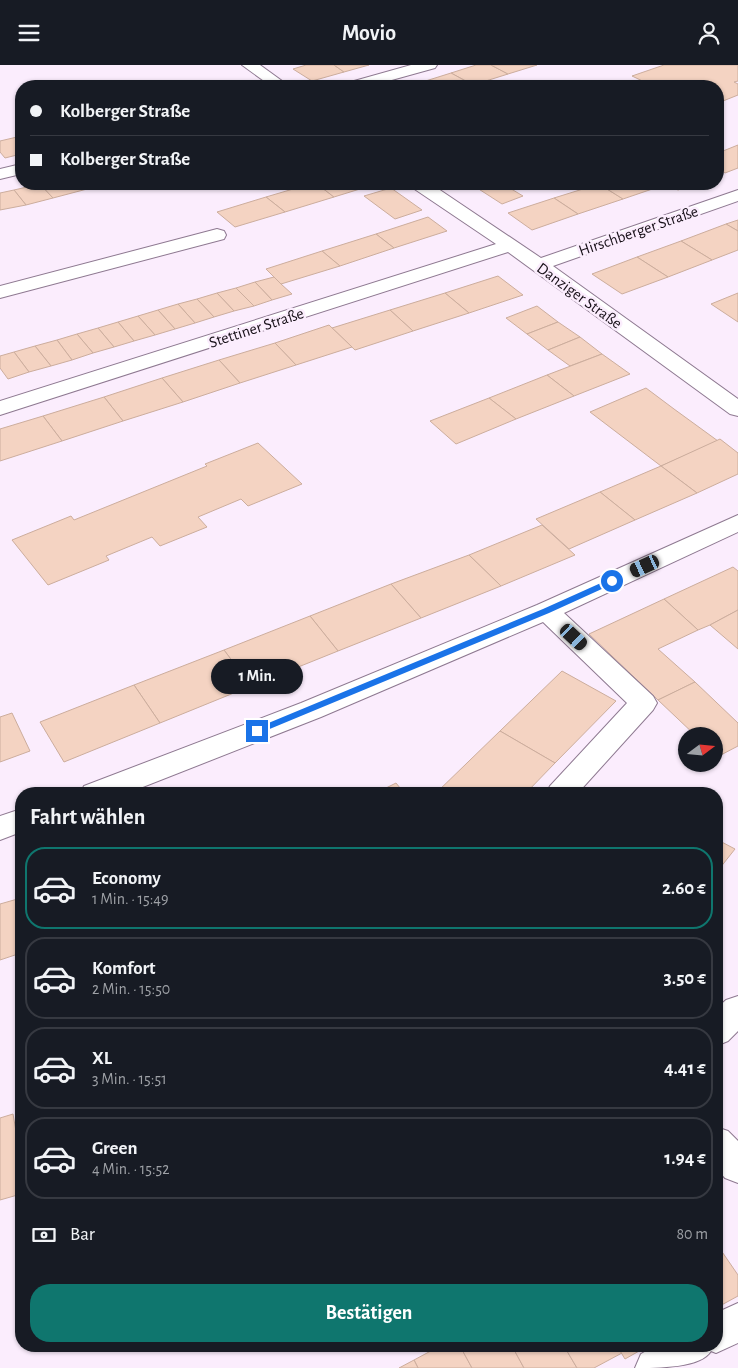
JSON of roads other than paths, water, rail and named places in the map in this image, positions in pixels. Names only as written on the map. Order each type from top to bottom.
[{"type":"street","points":[[250,65],[272,80]]},
{"type":"street","points":[[375,80],[429,65]]},
{"type":"street","points":[[0,174],[15,170]]},
{"type":"street","name":"Danziger Straße","points":[[428,190],[511,245],[738,409]]},
{"type":"street","name":"Hirschberger Straße","points":[[539,265],[733,197]]},
{"type":"street","points":[[0,292],[217,235]]},
{"type":"street","name":"Stettiner Straße","points":[[0,408],[511,245]]},
{"type":"street","points":[[112,787],[311,710],[546,611],[738,523]]},
{"type":"street","points":[[546,611],[643,703],[566,787]]},
{"type":"street","points":[[0,828],[15,823]]},
{"type":"street","points":[[723,1024],[738,1010]]},
{"type":"street","points":[[723,1150],[738,1166]]},
{"type":"street","points":[[723,1330],[738,1322]]},
{"type":"street","points":[[655,1368],[683,1352]]}]
